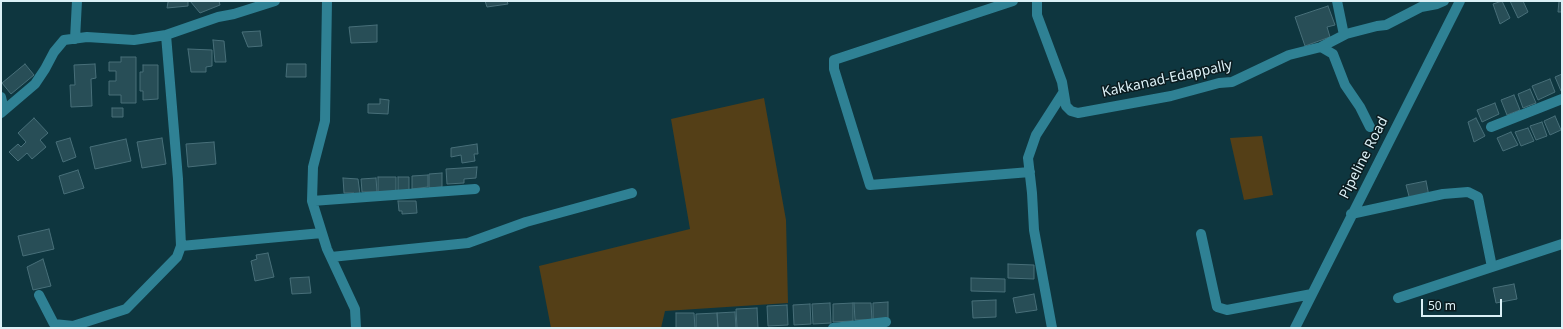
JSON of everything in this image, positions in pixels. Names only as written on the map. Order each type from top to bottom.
[{"type":"street","points":[[75,39],[77,1]]},
{"type":"street","points":[[3,112],[35,84],[46,69],[54,52],[64,40],[87,37],[134,40],[166,35],[218,16],[234,14],[275,1]]},
{"type":"street","points":[[327,1],[325,121],[313,167],[312,202],[327,249],[355,309],[356,328]]},
{"type":"street","points":[[1013,1],[834,60],[834,69],[870,185],[1030,172]]},
{"type":"street","name":"Kakkanad-Edappally","points":[[1036,1],[1037,15],[1062,82],[1066,106],[1071,111],[1078,113],[1171,96],[1219,82],[1232,82],[1289,55],[1320,47],[1344,35],[1386,25],[1421,7],[1438,4],[1444,1]]},
{"type":"street","points":[[1338,1],[1344,35]]},
{"type":"street","name":"Pipeline Road","points":[[1295,328],[1351,214],[1460,1]]},
{"type":"street","points":[[39,295],[54,324],[73,326],[126,309],[177,257],[180,246],[178,179],[166,35]]},
{"type":"street","points":[[1320,47],[1334,54],[1345,85],[1360,107],[1370,127]]},
{"type":"street","points":[[1052,328],[1034,230],[1028,158],[1036,135],[1063,93]]},
{"type":"street","points":[[1,97],[3,112]]},
{"type":"street","points":[[1491,127],[1562,99]]},
{"type":"street","points":[[312,202],[475,189]]},
{"type":"street","points":[[1351,214],[1443,194],[1468,192],[1478,198],[1492,267]]},
{"type":"street","points":[[331,257],[468,243],[526,222],[632,193]]},
{"type":"street","points":[[180,246],[322,233]]},
{"type":"street","points":[[1201,234],[1217,307],[1227,310],[1312,294]]},
{"type":"street","points":[[1398,298],[1562,244]]},
{"type":"street","points":[[832,328],[886,322]]},
{"type":"shaded area","points":[[764,98],[786,220],[788,303],[665,311],[661,328],[551,328],[539,266],[690,229],[671,119]]},
{"type":"shaded area","points":[[1262,136],[1273,195],[1244,200],[1230,138]]},
{"type":"building","points":[[188,1],[188,6],[167,8],[168,2]]},
{"type":"building","points":[[190,1],[219,1],[220,5],[200,13]]},
{"type":"building","points":[[485,1],[507,1],[508,4],[487,7]]},
{"type":"building","points":[[1502,1],[1510,18],[1500,24],[1493,4]]},
{"type":"building","points":[[1510,1],[1523,1],[1528,12],[1518,18]]},
{"type":"building","points":[[1559,1],[1562,1],[1562,12],[1558,12]]},
{"type":"building","points":[[1328,6],[1335,25],[1327,27],[1330,37],[1305,46],[1295,17]]},
{"type":"building","points":[[377,25],[377,42],[351,43],[349,27]]},
{"type":"building","points":[[260,31],[262,46],[248,47],[242,32]]},
{"type":"building","points":[[213,40],[224,41],[226,62],[215,62]]},
{"type":"building","points":[[188,49],[212,50],[212,66],[206,67],[206,72],[191,72]]},
{"type":"building","points":[[121,57],[136,57],[136,103],[121,103],[121,95],[109,95],[109,81],[116,81],[116,71],[109,71],[109,62],[121,62]]},
{"type":"building","points":[[25,64],[34,75],[11,94],[2,83]]},
{"type":"building","points":[[95,64],[96,78],[91,79],[92,106],[71,107],[70,85],[75,85],[74,65]]},
{"type":"building","points":[[287,64],[306,64],[306,77],[286,77]]},
{"type":"building","points":[[143,65],[158,65],[158,99],[143,100],[143,91],[140,91],[140,72],[143,72]]},
{"type":"building","points":[[1562,74],[1562,91],[1561,91],[1555,77]]},
{"type":"building","points":[[1550,79],[1555,92],[1538,100],[1532,86]]},
{"type":"building","points":[[1530,89],[1536,103],[1523,108],[1518,94]]},
{"type":"building","points":[[1514,95],[1520,110],[1507,115],[1501,100]]},
{"type":"building","points":[[380,99],[389,100],[388,114],[368,113],[368,104],[380,104]]},
{"type":"building","points":[[1495,103],[1499,114],[1482,122],[1477,110]]},
{"type":"building","points":[[112,108],[123,108],[123,117],[112,117]]},
{"type":"building","points":[[1555,116],[1561,130],[1550,135],[1544,121]]},
{"type":"building","points":[[34,118],[48,133],[40,140],[46,147],[32,159],[27,153],[18,161],[9,152],[18,144],[21,147],[26,142],[18,133]]},
{"type":"building","points":[[1476,118],[1485,136],[1474,142],[1468,122]]},
{"type":"building","points":[[1542,122],[1547,136],[1536,140],[1530,126]]},
{"type":"building","points":[[1528,128],[1534,141],[1521,146],[1515,132]]},
{"type":"building","points":[[1511,132],[1518,145],[1503,151],[1497,138]]},
{"type":"building","points":[[70,138],[76,157],[63,162],[56,142]]},
{"type":"building","points":[[162,138],[166,164],[142,168],[137,142]]},
{"type":"building","points":[[126,139],[131,161],[95,169],[90,147]]},
{"type":"building","points":[[214,142],[216,164],[188,167],[186,144]]},
{"type":"building","points":[[477,144],[478,154],[474,154],[475,161],[462,163],[461,155],[451,157],[451,148]]},
{"type":"building","points":[[477,167],[476,178],[464,179],[464,183],[447,184],[446,169]]},
{"type":"building","points":[[78,170],[84,188],[64,194],[59,176]]},
{"type":"building","points":[[442,173],[442,187],[429,188],[429,174]]},
{"type":"building","points":[[428,175],[428,187],[412,189],[412,176]]},
{"type":"building","points":[[378,177],[396,177],[396,192],[378,193]]},
{"type":"building","points":[[398,177],[409,177],[409,190],[398,191]]},
{"type":"building","points":[[343,178],[358,179],[360,194],[344,193]]},
{"type":"building","points":[[376,178],[377,192],[362,192],[361,179]]},
{"type":"building","points":[[1426,181],[1429,196],[1410,200],[1406,185]]},
{"type":"building","points":[[398,201],[416,201],[417,213],[402,214],[402,211],[399,211]]},
{"type":"building","points":[[49,229],[54,249],[23,256],[18,236]]},
{"type":"building","points":[[268,253],[274,277],[255,281],[251,261],[257,259],[256,255]]},
{"type":"building","points":[[43,259],[51,286],[33,290],[27,267]]},
{"type":"building","points":[[1008,264],[1034,265],[1034,279],[1008,278]]},
{"type":"building","points":[[309,277],[311,293],[292,294],[290,278]]},
{"type":"building","points":[[971,278],[1005,279],[1005,292],[971,291]]},
{"type":"building","points":[[1514,284],[1517,299],[1496,303],[1493,288]]},
{"type":"building","points":[[1034,294],[1037,310],[1016,313],[1013,298]]},
{"type":"building","points":[[996,300],[996,317],[973,318],[972,301]]},
{"type":"building","points":[[888,302],[888,320],[873,320],[873,303]]},
{"type":"building","points":[[830,303],[831,323],[813,324],[812,304]]},
{"type":"building","points":[[853,303],[853,321],[833,322],[833,304]]},
{"type":"building","points":[[854,303],[871,303],[872,320],[855,320]]},
{"type":"building","points":[[810,304],[811,324],[794,325],[793,305]]},
{"type":"building","points":[[787,305],[788,325],[768,326],[767,306]]},
{"type":"building","points":[[757,308],[758,328],[737,328],[736,309]]},
{"type":"building","points":[[735,312],[736,328],[718,328],[717,313]]},
{"type":"building","points":[[676,313],[694,313],[695,328],[676,328]]},
{"type":"building","points":[[717,313],[718,328],[696,328],[696,314]]}]
